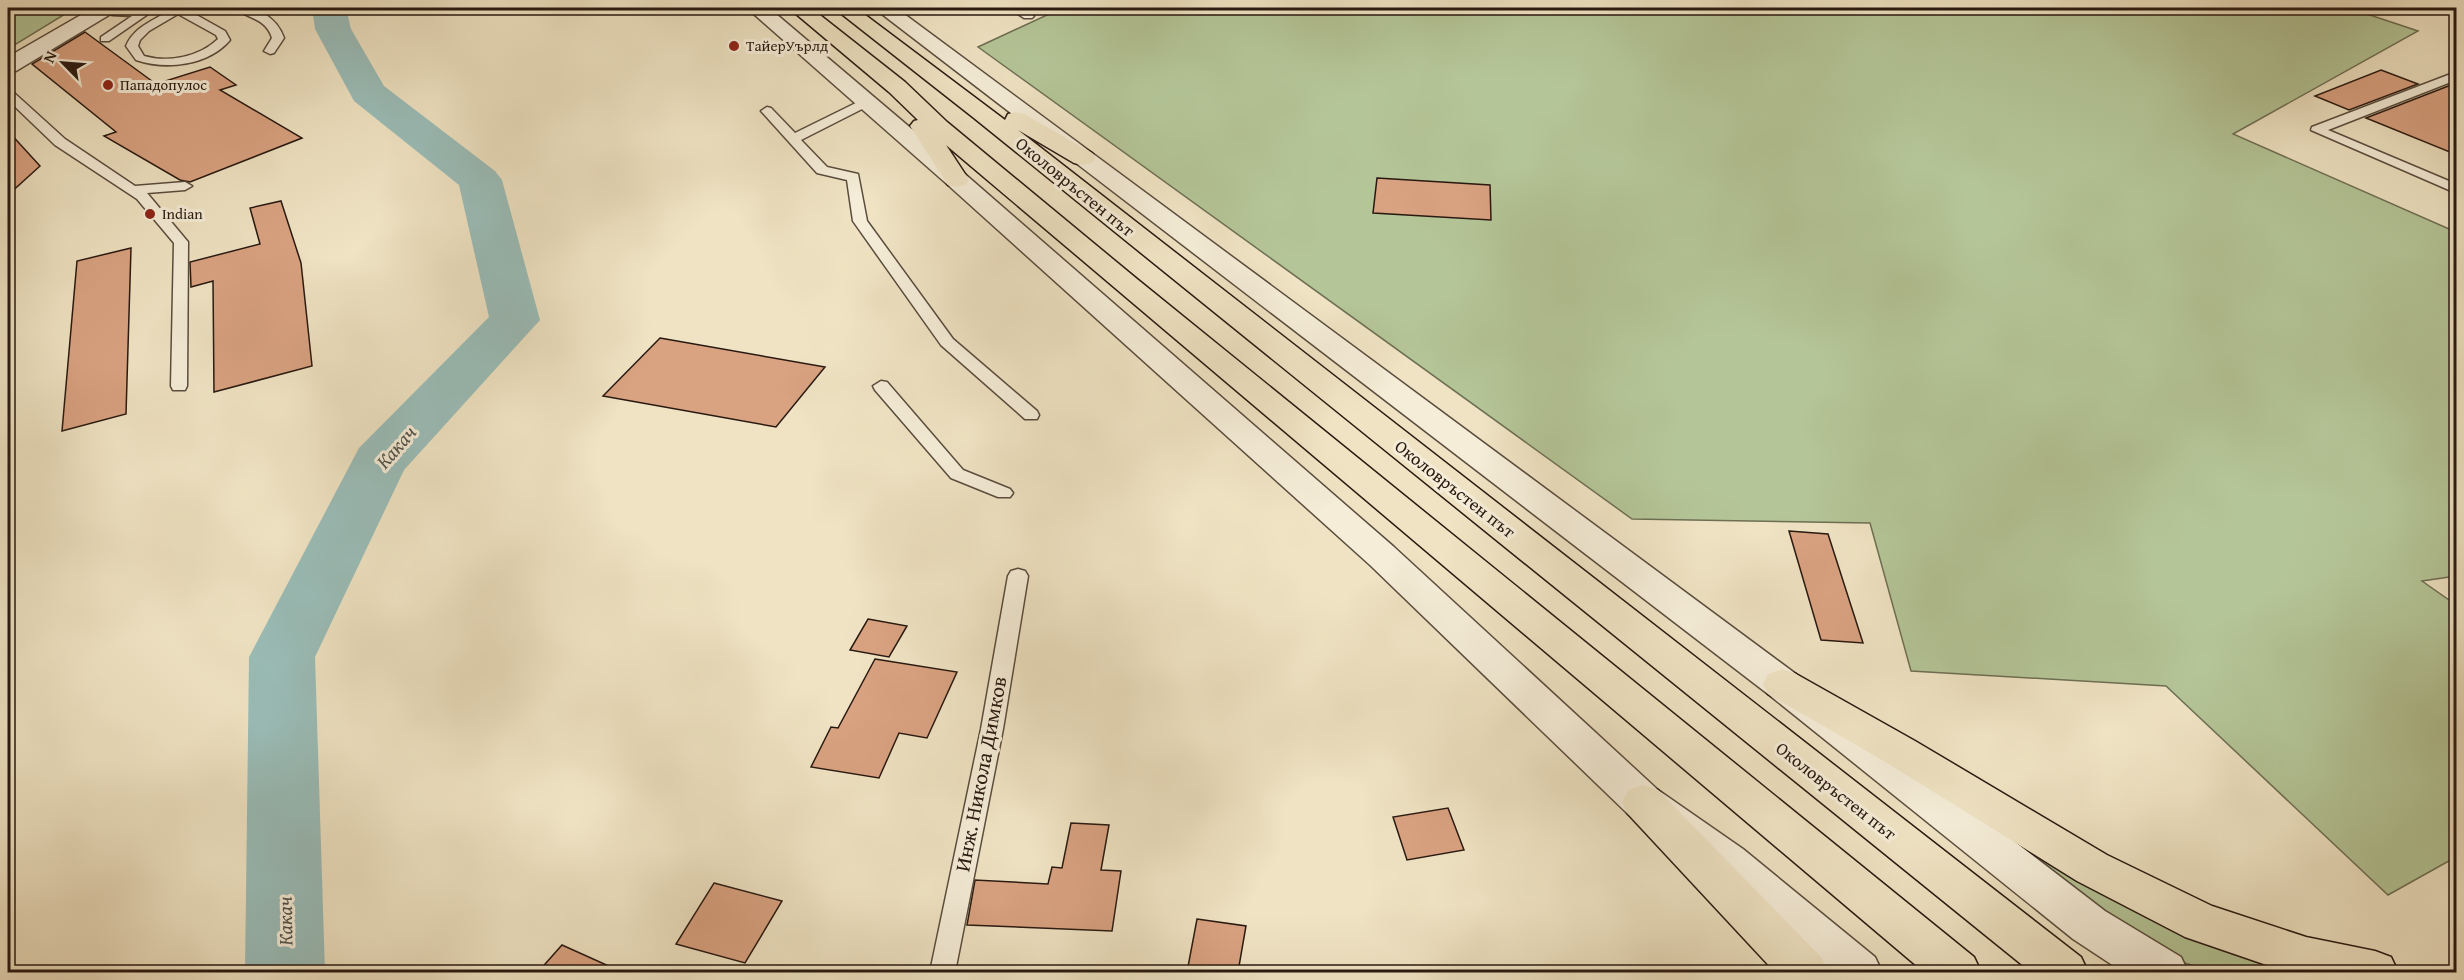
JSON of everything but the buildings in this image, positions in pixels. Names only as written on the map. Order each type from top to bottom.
[{"type":"main road","name":"Околовръстен път","points":[[844,8],[982,112],[2065,972]]},
{"type":"main road","points":[[802,10],[897,87],[939,127],[1127,285],[1958,972]]},
{"type":"main road","points":[[893,47],[1083,158]]},
{"type":"main road","points":[[897,87],[957,180]]},
{"type":"main road","points":[[1782,684],[1901,752],[2092,868],[2200,923],[2306,958],[2375,972]]},
{"type":"main road","points":[[1643,802],[1805,972]]},
{"type":"street","points":[[8,66],[107,8]]},
{"type":"street","points":[[757,8],[957,180],[1382,556],[1643,802],[1728,862],[1860,972]]},
{"type":"street","points":[[884,8],[1782,684],[2089,925],[2126,950],[2165,972]]},
{"type":"lane","points":[[105,39],[145,12],[116,13],[125,8]]},
{"type":"lane","points":[[240,8],[268,20],[273,27],[278,38],[270,51]]},
{"type":"lane","points":[[1014,8],[1028,16]]},
{"type":"lane","points":[[178,9],[221,33],[224,40],[207,52],[184,59],[155,62],[140,58],[132,42],[143,31],[178,9]]},
{"type":"lane","points":[[2457,76],[2317,130],[2457,189]]},
{"type":"lane","points":[[8,94],[60,142],[142,196],[181,242],[179,386]]},
{"type":"lane","points":[[793,139],[866,102]]},
{"type":"lane","points":[[767,111],[822,170],[853,177],[860,221],[947,342],[1031,415]]},
{"type":"lane","points":[[132,190],[184,186]]},
{"type":"lane","points":[[881,386],[957,474],[1004,493]]},
{"type":"lane","name":"Инж. Никола Димков","points":[[942,972],[992,729],[1018,576]]},
{"type":"green space","points":[[8,8],[75,8],[8,49]]},
{"type":"green space","points":[[1062,8],[2249,8],[2266,14],[2297,8],[2349,8],[2418,31],[2233,134],[2456,232],[2456,576],[2422,581],[2456,605],[2456,857],[2388,895],[2166,686],[1911,671],[1870,523],[1632,519],[978,47]]},
{"type":"green space","points":[[1937,787],[2244,957],[2297,972],[2215,972],[2178,961],[2084,907]]},
{"type":"waterway","name":"Какач","points":[[285,972],[282,657],[379,461],[515,320],[480,180],[368,93],[333,29],[329,8]]},
{"type":"place","name":"ТайерУърлд","points":[[734,46]]},
{"type":"place","name":"Пападопулос","points":[[108,85]]},
{"type":"place","name":"Indian","points":[[150,214]]}]
